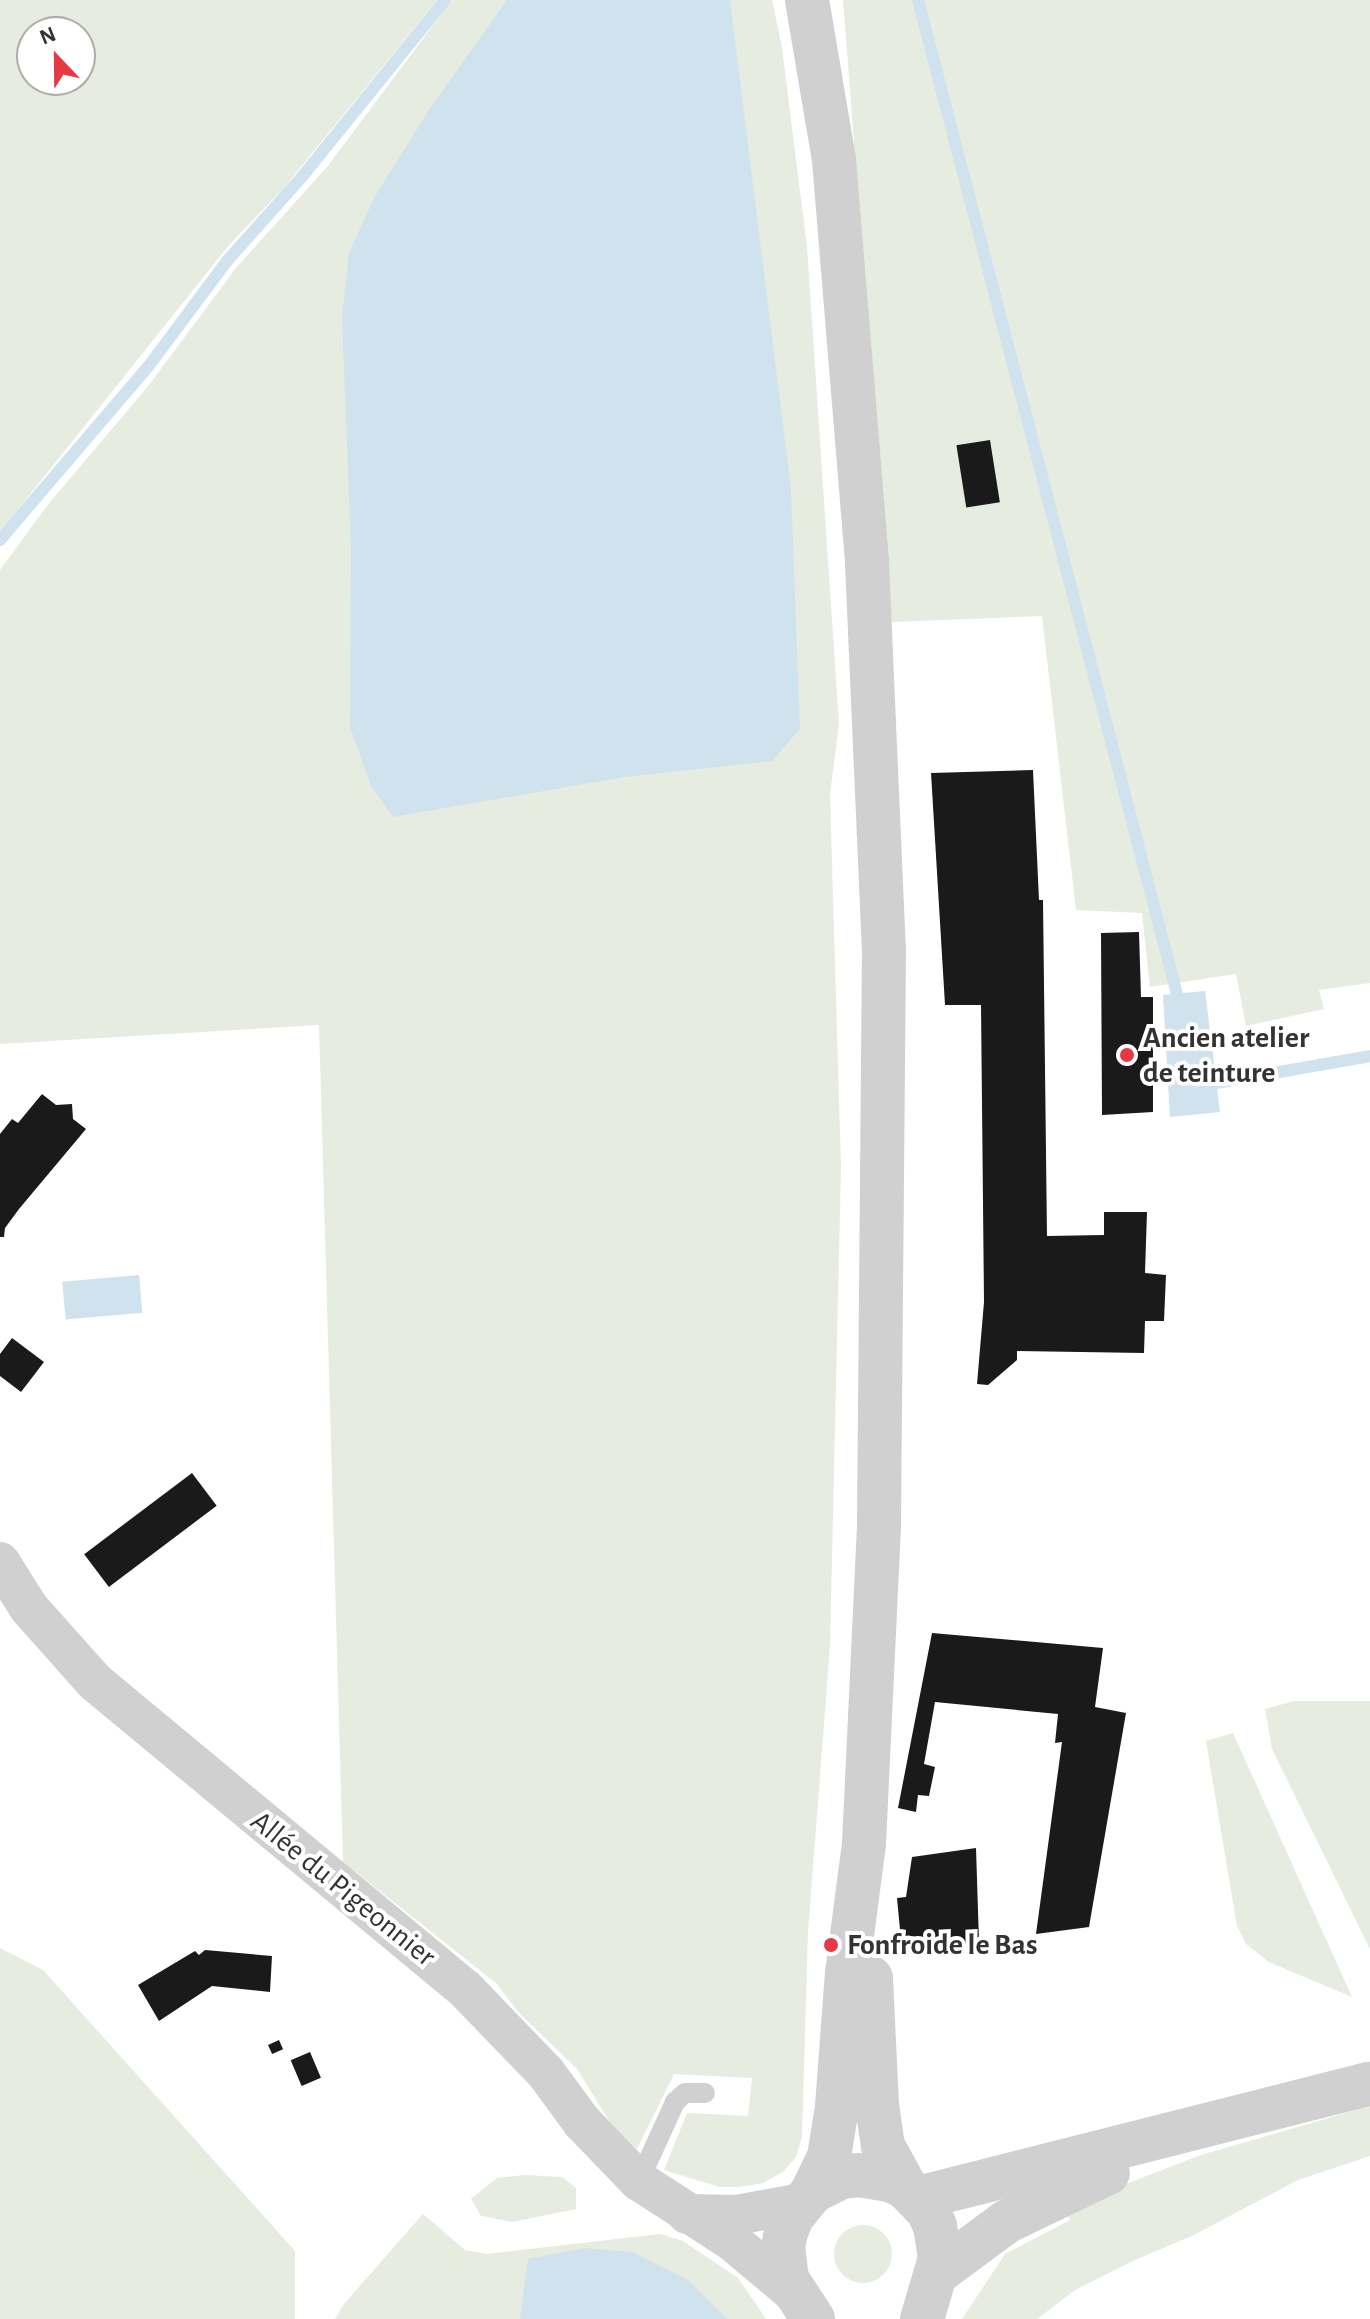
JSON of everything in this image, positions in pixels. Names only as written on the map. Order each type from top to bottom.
[{"type":"street","points":[[807,0],[834,160],[867,563],[884,949],[879,1526],[864,1844],[847,1973],[837,2107],[829,2157],[792,2217],[783,2247],[787,2279],[808,2309]]},
{"type":"street","name":"Allée du Pigeonnier","points":[[0,1562],[29,1608],[95,1682],[464,1988],[546,2073],[582,2122],[639,2181],[732,2241],[808,2309]]},
{"type":"street","points":[[864,1844],[877,2105],[883,2146],[935,2226],[940,2249],[922,2302]]},
{"type":"street","points":[[687,2214],[737,2215],[806,2198],[842,2177],[858,2175],[883,2178],[912,2193],[1255,2116],[1370,2084]]},
{"type":"street","points":[[922,2302],[1006,2222],[1069,2189],[1255,2116]]},
{"type":"lane","points":[[639,2181],[675,2102],[685,2093],[705,2093]]},
{"type":"shaded area","points":[[0,0],[437,0],[282,190],[229,245],[0,532]]},
{"type":"shaded area","points":[[452,0],[772,0],[782,48],[807,247],[839,723],[830,795],[841,1167],[830,1646],[808,1932],[802,2137],[796,2157],[783,2172],[763,2183],[739,2187],[719,2187],[664,2170],[687,2113],[748,2116],[752,2078],[674,2074],[637,2149],[611,2124],[577,2069],[519,2013],[496,1983],[343,1862],[319,1025],[0,1044],[0,570],[46,507],[149,385],[236,268],[327,167]]},
{"type":"shaded area","points":[[843,0],[1370,0],[1370,983],[1319,990],[1324,1009],[1246,1026],[1236,974],[1150,987],[1142,913],[1076,910],[1042,616],[891,622]]},
{"type":"shaded area","points":[[1294,1701],[1370,1701],[1370,1949],[1272,1749],[1265,1709]]},
{"type":"shaded area","points":[[1233,1733],[1352,1997],[1269,1962],[1246,1944],[1237,1926],[1206,1741]]},
{"type":"shaded area","points":[[0,1948],[43,1970],[295,2251],[295,2319],[0,2319]]},
{"type":"shaded area","points":[[1370,2106],[1370,2156],[1298,2180],[1192,2236],[1075,2290],[1037,2319],[962,2319],[1005,2254],[1070,2220],[1064,2208],[1201,2155]]},
{"type":"shaded area","points":[[525,2175],[562,2177],[576,2188],[576,2209],[512,2222],[481,2216],[471,2199],[497,2178]]},
{"type":"shaded area","points":[[423,2214],[465,2250],[487,2254],[660,2234],[683,2241],[738,2278],[766,2319],[335,2319],[344,2304]]},
{"type":"shaded area","points":[[863,2225],[883,2234],[892,2254],[883,2274],[863,2283],[843,2274],[834,2254],[843,2234]]},
{"type":"water","points":[[507,0],[730,0],[791,490],[800,729],[772,761],[625,777],[393,817],[371,786],[350,727],[351,548],[342,317],[349,253],[374,198],[429,110]]},
{"type":"water","points":[[1205,991],[1220,1112],[1170,1117],[1163,995]]},
{"type":"water","points":[[139,1275],[142,1313],[66,1320],[62,1282]]},
{"type":"water","points":[[584,2248],[632,2252],[688,2280],[727,2319],[520,2319],[528,2259]]},
{"type":"building","points":[[990,440],[1000,502],[966,508],[956,445]]},
{"type":"building","points":[[1033,770],[1039,900],[1043,900],[1047,1236],[1104,1235],[1104,1212],[1147,1212],[1145,1273],[1166,1275],[1164,1321],[1145,1321],[1144,1353],[1017,1351],[1017,1360],[988,1385],[977,1384],[984,1302],[981,1005],[945,1005],[931,773]]},
{"type":"building","name":"Ancien atelier de teinture","points":[[1139,932],[1141,997],[1153,997],[1153,1112],[1102,1115],[1101,933]]},
{"type":"building","points":[[42,1094],[56,1105],[72,1104],[73,1119],[86,1129],[19,1209],[5,1228],[4,1237],[0,1237],[0,1134],[12,1119],[18,1123]]},
{"type":"building","points":[[12,1338],[44,1362],[21,1392],[0,1376],[0,1354]]},
{"type":"building","points":[[192,1473],[217,1506],[109,1587],[84,1554]]},
{"type":"building","points":[[932,1633],[1103,1648],[1095,1707],[1126,1713],[1089,1927],[1036,1934],[1062,1742],[1055,1743],[1058,1714],[935,1702],[924,1764],[935,1767],[929,1796],[918,1795],[916,1812],[898,1808]]},
{"type":"building","points":[[976,1848],[979,1942],[902,1951],[897,1898],[906,1897],[912,1857]]},
{"type":"building","points":[[205,1950],[272,1956],[270,1992],[212,1986],[159,2021],[138,1985],[195,1951],[199,1955]]},
{"type":"building","points":[[279,2040],[283,2049],[272,2054],[268,2045]]},
{"type":"building","points":[[310,2052],[321,2078],[302,2086],[291,2060]]},
{"type":"waterway","points":[[0,540],[148,367],[227,261],[301,178],[445,0]]},
{"type":"waterway","points":[[918,0],[1177,994]]},
{"type":"waterway","points":[[1216,1083],[1370,1056]]},
{"type":"place","name":"Ancien atelier de teinture","points":[[1127,1055]]},
{"type":"place","name":"Fonfroide le Bas","points":[[831,1945]]}]
